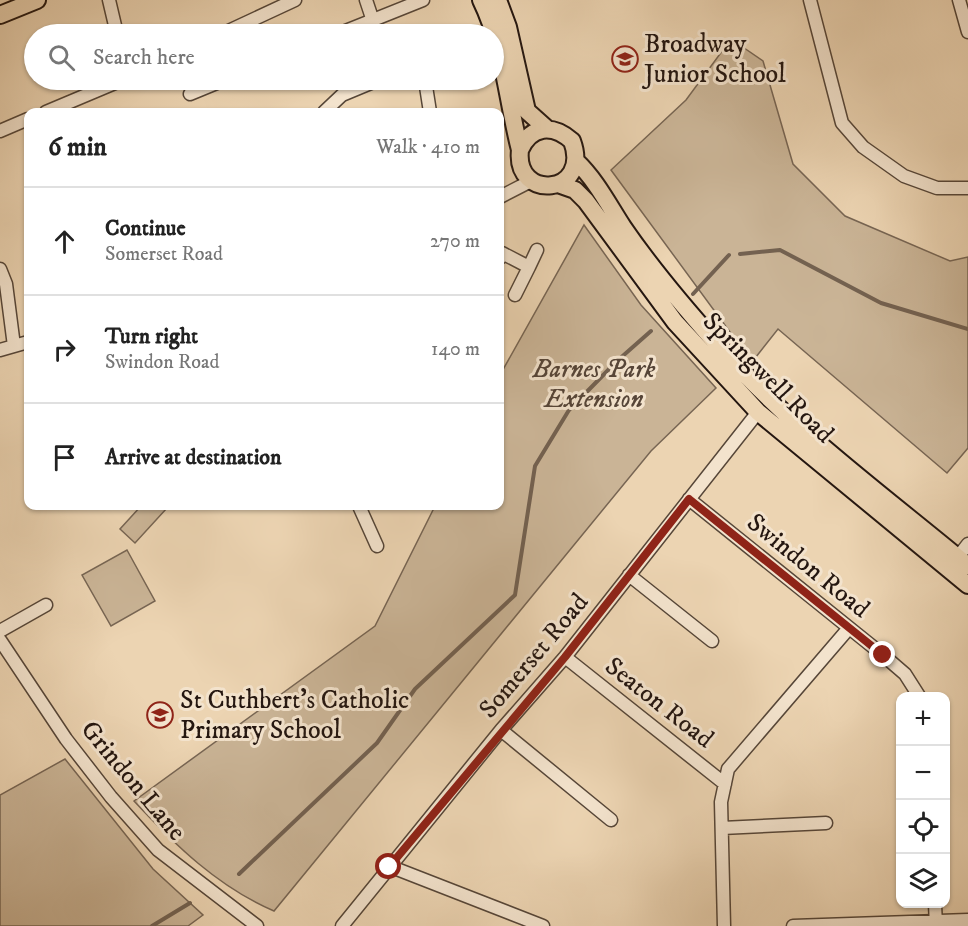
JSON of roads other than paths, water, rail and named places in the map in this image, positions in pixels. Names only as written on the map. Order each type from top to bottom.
[{"type":"main road","points":[[0,15],[37,0]]},
{"type":"main road","points":[[481,0],[491,24]]},
{"type":"main road","name":"Springwell Road","points":[[498,0],[508,27],[527,111],[546,128],[562,132],[572,141],[576,161],[590,174],[624,228],[659,275],[717,345],[770,399],[960,559],[968,585]]},
{"type":"main road","points":[[504,78],[521,168],[531,181]]},
{"type":"main road","points":[[519,150],[528,135],[546,128]]},
{"type":"main road","points":[[558,184],[568,177],[576,161]]},
{"type":"main road","name":"Springwell Road","points":[[531,181],[543,186],[558,184],[575,190],[586,201],[675,322],[758,412],[960,559]]},
{"type":"main road","points":[[758,412],[770,399]]},
{"type":"street","points":[[109,0],[115,24]]},
{"type":"street","points":[[243,24],[295,0]]},
{"type":"street","points":[[366,0],[373,21]]},
{"type":"street","points":[[365,24],[423,0]]},
{"type":"street","points":[[810,0],[842,123],[863,147],[904,176],[937,188],[968,188]]},
{"type":"street","points":[[959,0],[968,32]]},
{"type":"street","points":[[56,108],[98,90]]},
{"type":"street","points":[[190,94],[200,90]]},
{"type":"street","points":[[328,108],[342,95],[354,90]]},
{"type":"street","points":[[427,90],[430,108]]},
{"type":"street","points":[[0,131],[24,122]]},
{"type":"street","points":[[504,195],[531,181]]},
{"type":"street","points":[[515,295],[537,250]]},
{"type":"street","points":[[504,254],[529,267]]},
{"type":"street","points":[[0,269],[6,284],[14,346]]},
{"type":"street","points":[[0,350],[24,343]]},
{"type":"street","name":"Somerset Road","points":[[342,926],[501,730],[565,657],[758,412]]},
{"type":"street","name":"Swindon Road","points":[[689,499],[905,674],[916,692]]},
{"type":"street","points":[[361,510],[377,546]]},
{"type":"street","points":[[629,575],[712,641]]},
{"type":"street","points":[[0,631],[46,606]]},
{"type":"street","points":[[724,926],[721,802],[729,769],[849,628]]},
{"type":"street","name":"Grindon Lane","points":[[0,640],[66,739],[111,797],[158,850],[257,926]]},
{"type":"street","name":"Seaton Road","points":[[565,657],[725,784]]},
{"type":"street","points":[[501,730],[611,820]]},
{"type":"street","points":[[722,828],[826,823]]},
{"type":"street","points":[[389,867],[543,926]]},
{"type":"street","points":[[935,908],[936,923]]},
{"type":"street","points":[[794,926],[936,923],[968,920]]},
{"type":"waterway","points":[[740,254],[780,250],[881,303],[968,329]]},
{"type":"waterway","points":[[693,294],[729,255]]},
{"type":"waterway","points":[[239,874],[377,743],[415,689],[515,595],[535,466],[569,410],[617,361],[651,331]]},
{"type":"waterway","points":[[152,926],[190,903]]},
{"type":"place","name":"Broadway Junior School","points":[[625,59]]},
{"type":"place","name":"St Cuthbert's Catholic Primary School","points":[[160,715]]},
{"type":"park label","name":"Barnes Park Extension","points":[[594,384]]}]
